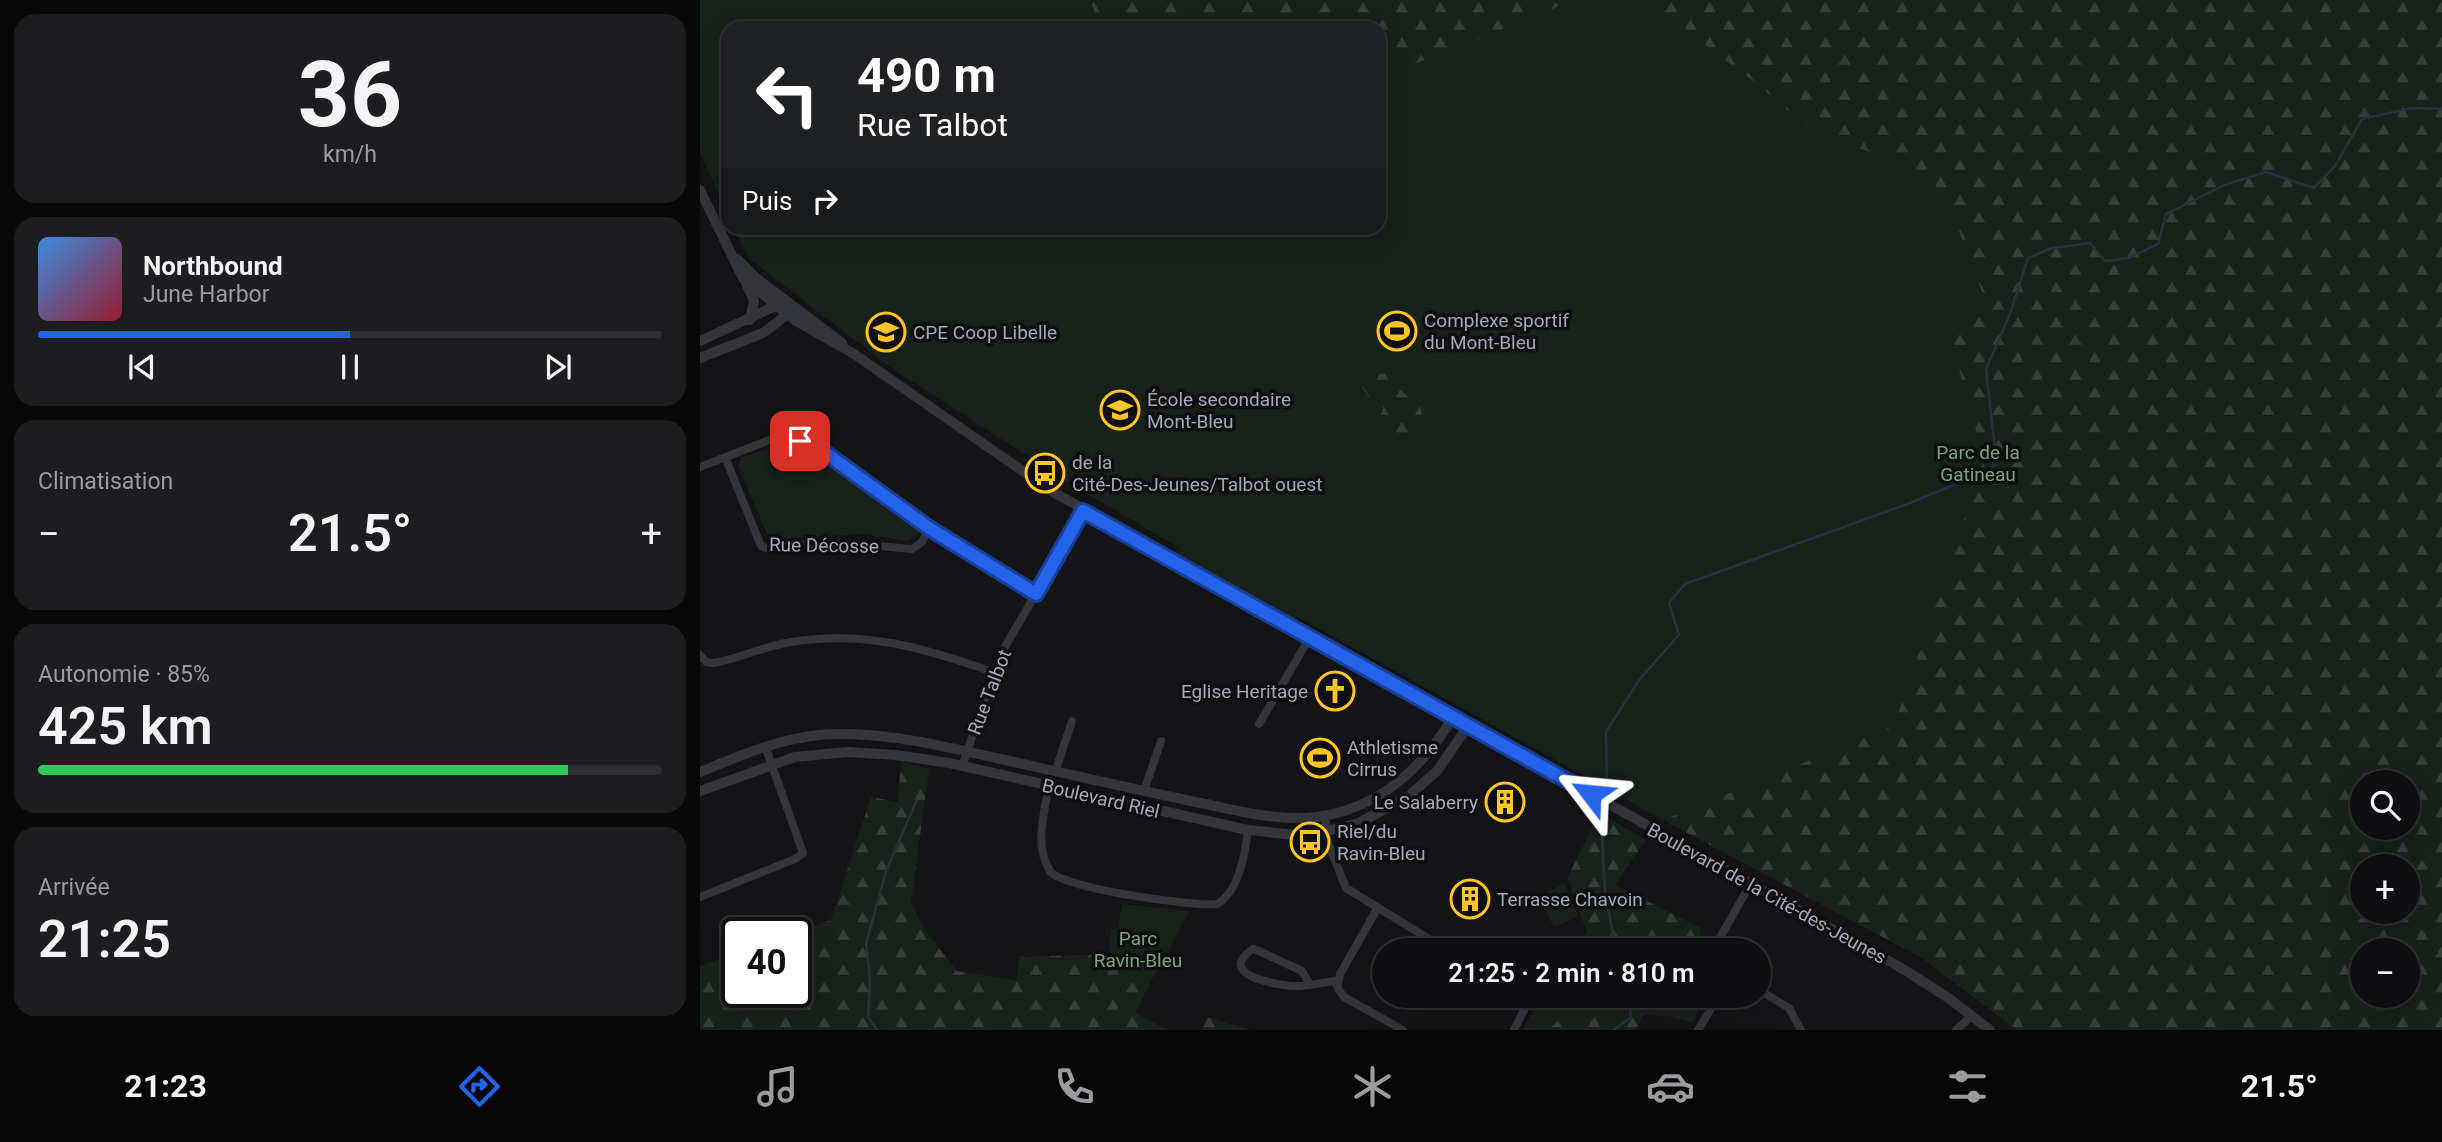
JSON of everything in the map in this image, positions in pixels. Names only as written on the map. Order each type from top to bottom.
[{"type":"street","name":"Boulevard de la Cité-des-Jeunes","points":[[700,190],[743,278],[1083,511],[1903,969],[1990,1030]]},
{"type":"street","name":"Boulevard de la Cité-des-Jeunes","points":[[726,247],[787,307]]},
{"type":"street","points":[[743,278],[754,301],[750,320]]},
{"type":"street","points":[[700,341],[787,307]]},
{"type":"street","points":[[700,358],[763,333],[787,307]]},
{"type":"street","points":[[700,467],[772,439],[806,442],[929,528],[1036,594]]},
{"type":"street","name":"Rue Décosse","points":[[725,457],[761,546],[765,548],[830,542],[912,549],[922,542],[929,528]]},
{"type":"street","name":"Rue Talbot","points":[[962,766],[993,672],[1083,511]]},
{"type":"street","points":[[1259,724],[1310,638]]},
{"type":"street","points":[[700,655],[713,663],[791,642],[872,639],[927,649],[993,672]]},
{"type":"street","name":"Boulevard Riel","points":[[700,772],[765,746],[802,737],[843,734],[884,737],[967,752],[1269,816],[1325,815],[1367,801],[1403,781],[1432,751],[1453,717]]},
{"type":"street","points":[[1055,772],[1072,721]]},
{"type":"street","name":"Boulevard Riel","points":[[700,791],[771,763],[812,754],[848,752],[923,758],[1248,830],[1287,835],[1325,833],[1375,816],[1409,796],[1446,761],[1468,726]]},
{"type":"street","points":[[1144,791],[1161,741]]},
{"type":"street","points":[[700,897],[795,859],[803,853],[765,746]]},
{"type":"street","points":[[1049,787],[1042,837],[1048,867],[1062,881],[1132,895],[1217,904],[1225,898],[1239,870],[1248,830]]},
{"type":"street","points":[[1325,815],[1325,833],[1346,888],[1427,938]]},
{"type":"street","points":[[1720,938],[1751,883]]},
{"type":"street","points":[[1337,981],[1377,909]]},
{"type":"street","points":[[1309,983],[1302,971],[1259,951],[1253,949],[1242,959],[1241,967],[1252,977],[1294,986],[1337,981]]},
{"type":"street","points":[[1337,981],[1344,997],[1403,1030]]},
{"type":"street","points":[[1771,997],[1789,1008],[1801,1030]]},
{"type":"street","points":[[1514,1030],[1524,1008]]},
{"type":"street","points":[[1698,1030],[1711,1008]]},
{"type":"street","points":[[1956,1030],[1972,1016]]},
{"type":"green space","name":"Parc de la Gatineau","points":[[700,0],[2442,0],[2442,1030],[2017,1030],[1922,958],[1663,820],[1296,616],[1289,625],[1172,559],[1178,547],[1082,491],[894,370],[749,259],[737,235],[1386,235],[1386,21],[721,21],[721,199],[700,153]]},
{"type":"green space","points":[[1090,0],[1575,0],[1386,75],[1386,21],[1098,21]]},
{"type":"green space","points":[[1646,0],[2442,0],[2442,1030],[2017,1030],[1922,958],[1663,820],[1894,726],[1984,460],[1953,348],[1955,328],[1990,313],[1947,199],[1925,174],[1809,128],[1757,84]]},
{"type":"green space","points":[[1377,373],[1388,374],[1397,387],[1421,408],[1423,427],[1414,438],[1385,433],[1378,424],[1386,398],[1369,398],[1361,385],[1364,379]]},
{"type":"green space","points":[[775,446],[808,449],[817,459],[917,527],[919,533],[908,541],[862,534],[773,539],[768,536],[738,466],[741,458]]},
{"type":"green space","points":[[901,761],[929,769],[911,903],[924,929],[957,971],[1016,980],[1020,957],[1110,954],[1151,981],[1135,1013],[1168,1030],[700,1030],[700,966],[721,959],[721,1008],[812,1008],[812,927],[831,920],[871,797],[898,802]]},
{"type":"green space","points":[[1600,813],[1646,840],[1615,885],[1701,928],[1699,938],[1582,938],[1587,932],[1567,878]]},
{"type":"green space","points":[[1565,884],[1578,916],[1554,928],[1539,895]]},
{"type":"green space","name":"Parc Ravin-Bleu","points":[[1122,904],[1190,911],[1151,981],[1136,995],[1110,954],[1111,929],[1118,929]]},
{"type":"green space","points":[[1534,1008],[1571,1008],[1548,1030],[1523,1030]]},
{"type":"green space","points":[[1571,1008],[1699,1008],[1693,1023],[1674,1017],[1644,1014],[1635,1030],[1548,1030]]},
{"type":"green space","points":[[1207,1017],[1252,1030],[1202,1030]]},
{"type":"waterway","points":[[1995,449],[1986,369],[2010,314],[2028,258],[2052,248],[2090,243],[2105,261],[2128,258],[2158,244],[2166,214],[2227,184],[2266,172],[2314,188],[2335,166],[2362,119],[2412,108],[2442,109]]},
{"type":"waterway","points":[[1607,779],[1606,732],[1639,680],[1679,635],[1669,603],[1685,584],[1905,505],[1985,472],[1993,466],[1995,458]]},
{"type":"waterway","points":[[877,1030],[868,1017],[870,978],[866,944],[886,871],[917,800]]},
{"type":"waterway","points":[[1601,818],[1605,892],[1614,938]]},
{"type":"waterway","points":[[1614,1030],[1630,1018],[1631,1008]]},
{"type":"place","name":"Complexe sportif du Mont-Bleu","points":[[1397,331]]},
{"type":"place","name":"CPE Coop Libelle","points":[[886,332]]},
{"type":"place","name":"École secondaire Mont-Bleu","points":[[1120,410]]},
{"type":"place","name":"de la Cité-Des-Jeunes/Talbot ouest","points":[[1045,473]]},
{"type":"place","name":"Eglise Heritage","points":[[1335,691]]},
{"type":"place","name":"Athletisme Cirrus","points":[[1320,758]]},
{"type":"place","name":"Le Salaberry","points":[[1505,802]]},
{"type":"place","name":"Riel/du Ravin-Bleu","points":[[1310,842]]},
{"type":"place","name":"Terrasse Chavoin","points":[[1470,899]]},
{"type":"route","points":[[800,441],[820,449],[929,528],[1036,594],[1083,511],[1591,794]]}]
